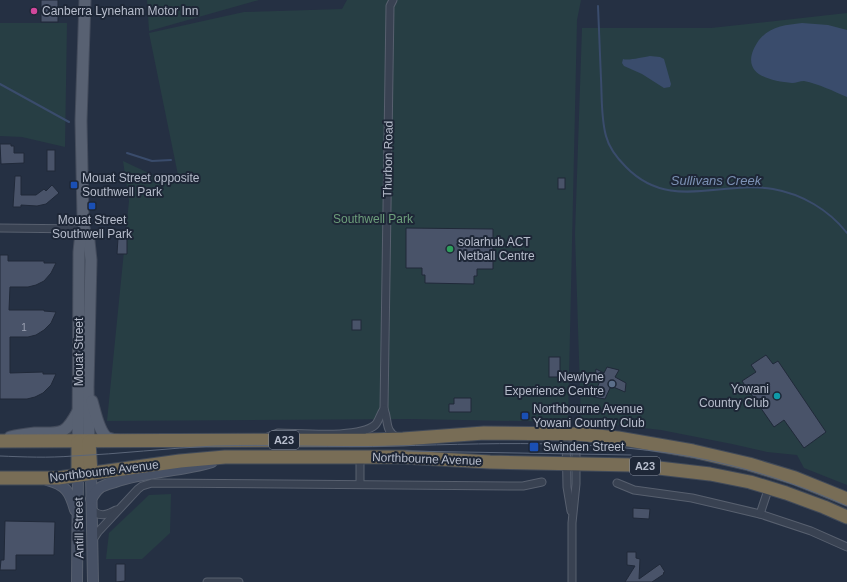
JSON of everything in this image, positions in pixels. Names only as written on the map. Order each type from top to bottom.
[{"type":"highway","name":"Northbourne Avenue","points":[[0,440],[180,442],[403,439],[484,433],[571,434],[618,438],[722,457],[777,472],[847,499]]},
{"type":"highway","name":"Mouat Street","points":[[84,442],[84,474]]},
{"type":"highway","name":"Northbourne Avenue","points":[[0,478],[58,478],[180,461],[225,457],[402,457],[490,462],[633,465],[725,476],[769,487],[847,517]]},
{"type":"main road","name":"Mouat Street","points":[[84,442],[88,387],[91,260],[89,242],[84,229],[83,217],[81,135],[85,0]]},
{"type":"main road","name":"Mouat Street","points":[[84,229],[79,247],[79,411],[84,442]]},
{"type":"main road","points":[[88,387],[101,428],[105,435],[110,438],[123,441]]},
{"type":"main road","points":[[0,440],[30,434],[60,432],[67,429],[79,411]]},
{"type":"main road","points":[[91,504],[95,492],[100,488],[119,480],[194,467],[225,457]]},
{"type":"main road","name":"Antill Street","points":[[84,474],[91,504],[93,582]]},
{"type":"main road","name":"Antill Street","points":[[77,582],[78,521],[84,474]]},
{"type":"main road","points":[[39,479],[57,484],[67,490],[71,495],[78,521]]},
{"type":"street","name":"Thurbon Road","points":[[390,2],[384,409],[390,432],[394,436],[403,439]]},
{"type":"street","points":[[0,228],[84,229]]},
{"type":"street","name":"Northbourne Avenue","points":[[260,440],[278,433],[352,433],[367,429],[376,424],[384,409]]},
{"type":"street","points":[[571,434],[571,463],[567,487],[572,523],[572,582]]},
{"type":"street","points":[[360,457],[360,484]]},
{"type":"street","name":"Northbourne Avenue","points":[[92,541],[98,532],[142,486],[158,482],[523,486],[542,482]]},
{"type":"street","points":[[617,483],[634,490],[692,498],[760,514],[811,531],[847,547]]},
{"type":"street","points":[[760,514],[769,487]]},
{"type":"street","name":"Northbourne Avenue","points":[[91,504],[96,513],[104,515],[120,508]]},
{"type":"street","points":[[207,582],[239,582]]},
{"type":"green space","points":[[147,0],[259,0],[149,31]]},
{"type":"green space","name":"Southwell Park","points":[[347,0],[581,0],[577,20],[568,422],[412,419],[107,421],[129,201],[123,161],[155,176],[178,175],[149,33],[244,12],[342,9]]},
{"type":"green space","name":"Yowani Country Club","points":[[847,13],[847,485],[804,468],[797,455],[767,452],[661,430],[581,421],[575,234],[582,28],[711,28]]},
{"type":"green space","points":[[0,23],[67,23],[65,147],[22,137],[0,136]]},
{"type":"green space","points":[[171,494],[170,533],[142,559],[106,559],[109,533],[149,495]]},
{"type":"water","points":[[802,23],[828,25],[847,30],[847,97],[810,82],[804,81],[792,83],[766,78],[754,69],[751,62],[752,54],[757,43],[766,33],[776,28]]},
{"type":"water","points":[[650,56],[664,59],[671,84],[670,87],[664,88],[642,74],[624,66],[622,63],[623,59]]},
{"type":"building","points":[[41,0],[58,0],[58,22],[41,22]]},
{"type":"building","points":[[0,144],[11,144],[11,146],[14,146],[14,153],[24,153],[24,163],[1,164]]},
{"type":"building","points":[[47,150],[55,150],[55,171],[47,171]]},
{"type":"building","points":[[15,176],[21,176],[21,195],[36,195],[44,189],[46,191],[52,185],[59,193],[46,204],[37,206],[21,205],[21,207],[13,207]]},
{"type":"building","points":[[558,178],[565,178],[565,189],[558,189]]},
{"type":"building","name":"solarhub ACT Netball Centre","points":[[406,228],[493,229],[493,269],[477,269],[477,276],[474,276],[474,284],[425,283],[425,275],[422,275],[422,268],[406,268]]},
{"type":"building","points":[[118,238],[127,238],[127,254],[117,254]]},
{"type":"building","points":[[0,255],[8,255],[8,261],[44,261],[44,263],[56,263],[51,273],[44,281],[28,287],[10,287],[9,310],[44,310],[56,312],[51,323],[36,335],[28,337],[10,337],[10,373],[43,372],[43,374],[56,374],[51,385],[43,393],[27,399],[0,399]]},
{"type":"building","points":[[352,320],[361,320],[361,330],[352,330]]},
{"type":"building","name":"Yowani Country Club","points":[[766,355],[773,364],[778,361],[826,432],[804,448],[784,420],[774,427],[742,381],[756,372],[751,365]]},
{"type":"building","points":[[549,357],[560,357],[560,377],[549,377]]},
{"type":"building","name":"Newlyne Experience Centre","points":[[607,367],[619,370],[615,377],[626,383],[625,392],[611,386],[605,399],[593,397],[600,381],[595,378],[596,369],[604,373]]},
{"type":"building","points":[[454,398],[471,398],[471,412],[449,412],[449,404],[454,404]]},
{"type":"building","points":[[633,508],[650,509],[649,519],[633,518]]},
{"type":"building","points":[[5,521],[55,522],[54,555],[16,555],[16,570],[0,570],[1,560],[4,560]]},
{"type":"building","points":[[627,552],[636,552],[636,558],[640,559],[639,579],[660,564],[665,572],[663,573],[664,574],[652,582],[625,582],[635,566],[627,565]]},
{"type":"building","points":[[116,564],[125,564],[125,581],[116,582]]},
{"type":"waterway","name":"Sullivans Creek","points":[[598,6],[604,129],[607,140],[612,149],[626,167],[643,180],[660,188],[678,191],[696,192],[753,187],[784,191],[814,204],[832,217],[847,233]]},
{"type":"waterway","name":"Sullivans Creek","points":[[0,84],[69,122]]},
{"type":"waterway","name":"Sullivans Creek","points":[[127,153],[152,161],[171,160]]},
{"type":"tram line","points":[[0,456],[64,457],[197,447],[238,446],[479,444],[563,444],[605,446],[688,456],[729,465],[789,483],[847,506]]},
{"type":"tram line","points":[[406,451],[631,455]]},
{"type":"place","name":"Canberra Lyneham Motor Inn","points":[[34,11]]},
{"type":"place","name":"Mouat Street opposite Southwell Park","points":[[74,185]]},
{"type":"place","name":"Mouat Street Southwell Park","points":[[92,206]]},
{"type":"place","name":"solarhub ACT Netball Centre","points":[[450,249]]},
{"type":"place","name":"Newlyne Experience Centre","points":[[612,384]]},
{"type":"place","name":"Yowani Country Club","points":[[777,396]]},
{"type":"place","name":"Northbourne Avenue Yowani Country Club","points":[[525,416]]},
{"type":"place","name":"Swinden Street","points":[[534,447]]}]
